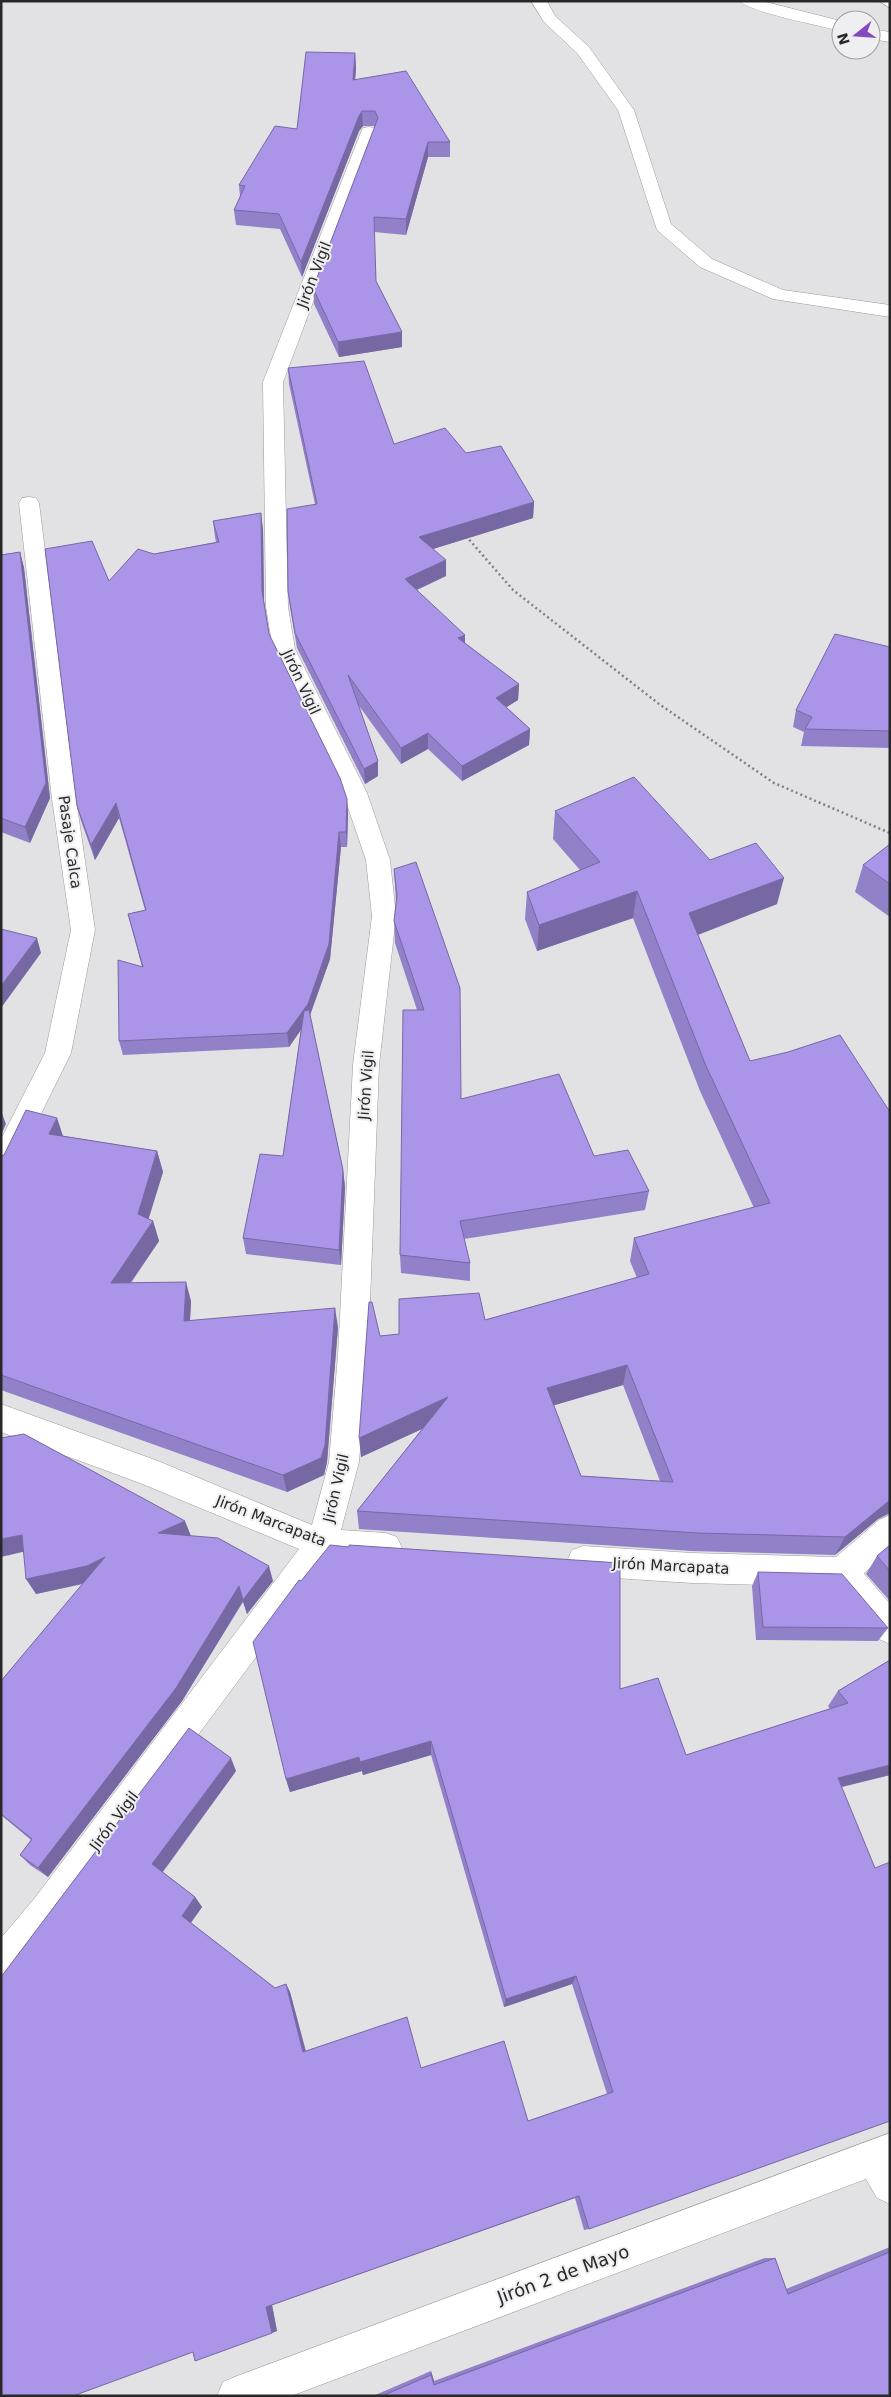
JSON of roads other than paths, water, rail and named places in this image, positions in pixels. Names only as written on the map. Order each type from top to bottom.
[{"type":"street","points":[[539,1],[549,19],[583,50],[626,110],[663,226],[706,263],[779,295],[890,311]]},
{"type":"street","points":[[747,1],[766,8],[831,24]]},
{"type":"street","points":[[886,1],[890,3]]},
{"type":"street","name":"Jirón Vigil","points":[[1,1966],[46,1911],[322,1544],[344,1462],[353,1355],[366,1065],[384,916],[378,860],[355,793],[284,649],[277,607],[273,382],[369,132]]},
{"type":"street","name":"Pasaje Calca","points":[[1,1167],[58,1053],[83,930],[64,799],[29,503]]},
{"type":"street","name":"Jirón Marcapata","points":[[1,1418],[147,1471],[322,1544],[418,1550]]},
{"type":"street","points":[[1,1436],[31,1428]]},
{"type":"street","points":[[890,1530],[842,1572],[890,1628]]},
{"type":"street","name":"Jirón Marcapata","points":[[555,1560],[692,1568],[842,1572]]},
{"type":"street","name":"Jirón 2 de Mayo","points":[[237,2396],[885,2165]]}]
